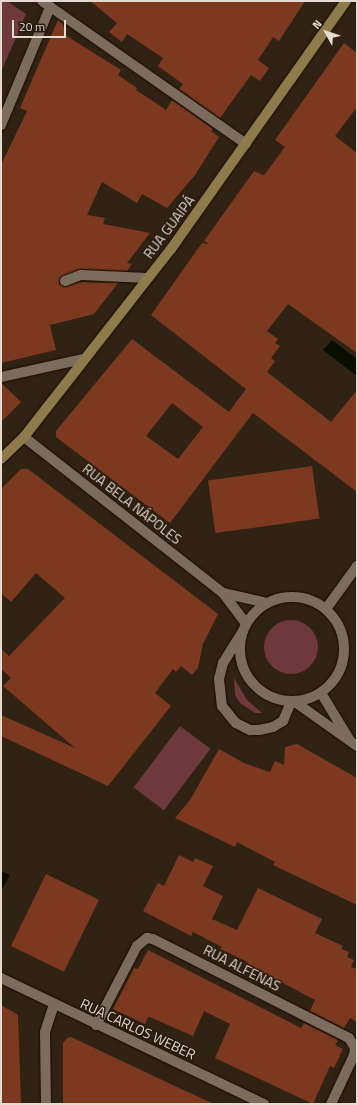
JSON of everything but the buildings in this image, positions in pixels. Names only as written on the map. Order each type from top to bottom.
[{"type":"main road","name":"RUA GUAIPÁ","points":[[1,459],[24,437],[207,201],[346,1]]},
{"type":"street","points":[[1,125],[46,4],[246,144]]},
{"type":"street","points":[[65,281],[81,275],[148,278]]},
{"type":"street","points":[[1,377],[83,359]]},
{"type":"street","name":"RUA BELA NÁPOLES","points":[[24,437],[222,593]]},
{"type":"street","points":[[326,609],[357,566]]},
{"type":"street","points":[[222,593],[267,603]]},
{"type":"street","points":[[222,593],[244,628],[240,645],[245,673],[264,694],[293,702],[354,744]]},
{"type":"street","points":[[298,597],[313,601],[326,609],[336,621],[343,636],[344,652],[341,668],[333,682],[321,693],[308,699],[293,702],[283,721],[273,727],[250,730],[236,722],[222,706],[219,679],[223,663],[255,612],[267,603],[282,598],[298,597]]},
{"type":"street","points":[[321,693],[354,744]]},
{"type":"street","name":"RUA ALFENAS","points":[[96,1025],[136,946],[147,938],[153,939],[349,1038],[355,1048],[354,1055],[331,1104]]},
{"type":"street","name":"RUA CARLOS WEBER","points":[[1,978],[96,1025],[264,1104]]},
{"type":"street","points":[[46,1104],[45,1032],[54,1004]]},
{"type":"shaded area","points":[[1,1],[7,1],[26,14],[1,72]]},
{"type":"shaded area","points":[[332,340],[357,359],[357,376],[323,350]]},
{"type":"shaded area","points":[[291,620],[301,622],[310,628],[316,637],[318,647],[316,657],[310,666],[301,672],[291,674],[281,672],[272,666],[266,657],[264,647],[266,637],[272,628],[281,622]]},
{"type":"shaded area","points":[[234,678],[247,700],[262,713],[255,713],[240,703],[235,695]]},
{"type":"shaded area","points":[[180,726],[210,749],[164,810],[134,787]]},
{"type":"shaded area","points":[[1,871],[10,875],[1,891]]}]
